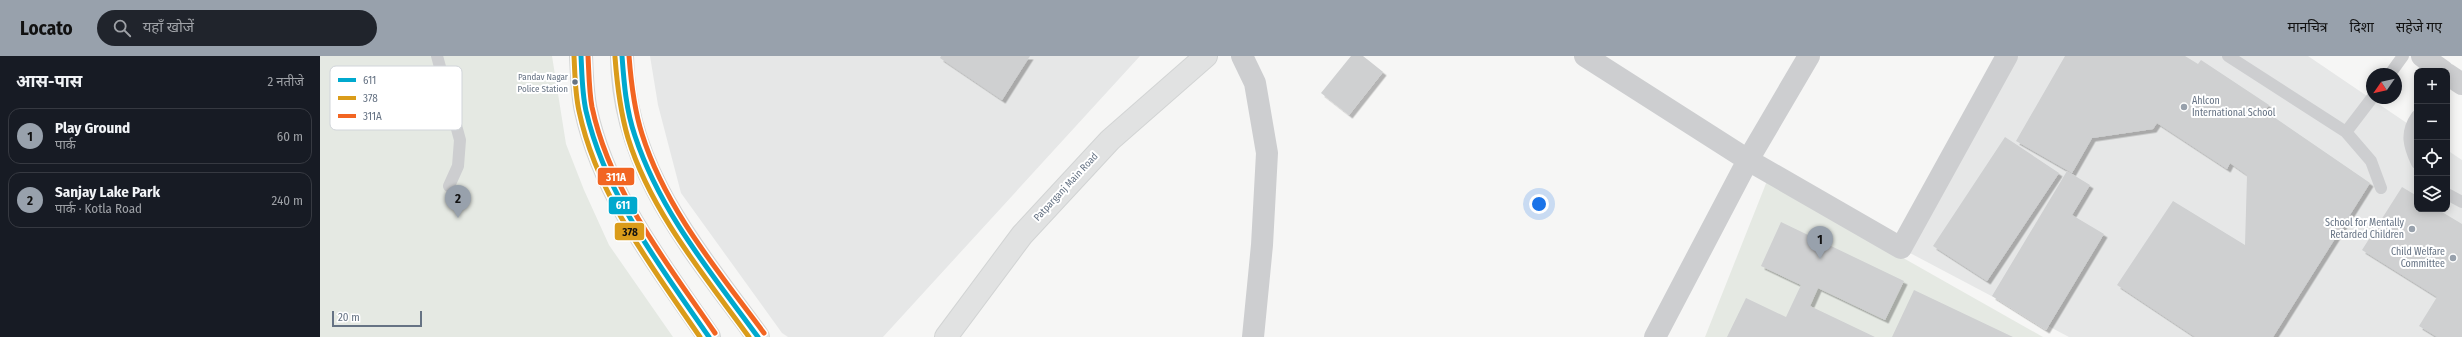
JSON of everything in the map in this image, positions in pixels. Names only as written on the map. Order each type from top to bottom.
[{"type":"main road","points":[[581,56],[586,109],[594,141],[616,196],[638,234],[709,337]]},
{"type":"main road","points":[[622,56],[622,74],[630,115],[644,162],[652,181],[674,220],[758,337]]},
{"type":"main road","name":"Patparganj Main Road","points":[[946,337],[1022,235],[1105,145],[1206,56]]},
{"type":"street","points":[[1242,56],[1255,83],[1267,153],[1262,245],[1253,337]]},
{"type":"street","points":[[1585,56],[1748,160],[1901,248],[2007,56]]},
{"type":"street","points":[[1655,337],[1748,160],[1809,56]]},
{"type":"street","points":[[2422,56],[2439,68]]},
{"type":"street","points":[[2450,76],[2462,84]]},
{"type":"lane","points":[[437,56],[440,66]]},
{"type":"lane","points":[[2228,56],[2346,132],[2371,160],[2381,188]]},
{"type":"lane","points":[[2394,68],[2403,56]]},
{"type":"lane","points":[[2346,132],[2367,104]]},
{"type":"lane","points":[[2414,120],[2412,123],[2408,144],[2414,157]]},
{"type":"lane","points":[[449,186],[458,166],[460,140],[457,130]]},
{"type":"lane","points":[[2450,196],[2462,202]]},
{"type":"shaded area","points":[[320,56],[552,56],[566,144],[584,190],[609,245],[673,337],[320,337]]},
{"type":"shaded area","points":[[650,56],[1140,56],[883,337],[788,337],[782,333],[681,193],[658,105]]},
{"type":"shaded area","points":[[2010,56],[2308,56],[2366,95],[2366,104],[2379,104],[2414,128],[2414,212],[2450,212],[2450,152],[2462,160],[2462,337],[2069,337],[1910,253]]},
{"type":"shaded area","points":[[1767,181],[2043,337],[1705,337]]},
{"type":"building","points":[[941,56],[1030,56],[1002,100],[940,58]]},
{"type":"building","points":[[1351,56],[1363,56],[1383,72],[1349,115],[1321,93]]},
{"type":"building","points":[[2065,56],[2185,56],[2198,64],[2201,60],[2269,105],[2265,111],[2370,183],[2273,337],[2195,337],[2117,285],[2173,201],[2245,245],[2247,175],[2230,163],[2227,169],[2157,123],[2153,129],[2092,138],[2072,173],[2016,141]]},
{"type":"building","points":[[2005,137],[2059,173],[1987,281],[1933,246]]},
{"type":"building","points":[[2067,171],[2090,185],[2072,215],[2104,234],[2046,330],[1992,296]]},
{"type":"building","points":[[2402,187],[2414,194],[2414,212],[2442,212],[2462,224],[2462,337],[2437,337],[2419,326],[2437,297],[2362,250]]},
{"type":"building","points":[[1781,222],[1904,281],[1885,320],[1818,288],[1810,306],[1875,337],[1727,337],[1746,298],[1786,317],[1801,285],[1761,266]]},
{"type":"building","points":[[1914,290],[2013,337],[1892,337]]},
{"type":"transit line","name":"378","points":[[574,56],[579,111],[587,142],[599,172],[628,230],[700,337]]},
{"type":"transit line","name":"611","points":[[581,56],[586,111],[595,142],[607,172],[621,201],[654,257],[709,337]]},
{"type":"transit line","name":"311A","points":[[588,56],[592,107],[600,138],[612,168],[642,226],[715,333]]},
{"type":"transit line","name":"611","points":[[622,56],[629,116],[635,136],[658,191],[705,266],[758,337]]},
{"type":"transit line","name":"311A","points":[[629,56],[633,95],[639,125],[664,188],[694,238],[764,333]]},
{"type":"transit line","name":"378","points":[[615,57],[619,98],[625,128],[638,165],[650,192],[680,242],[749,337]]},
{"type":"place","name":"Pandav Nagar Police Station","points":[[575,82]]},
{"type":"place","name":"Ahlcon International School","points":[[2184,107]]},
{"type":"place","name":"Sanjay Lake Park","points":[[458,218]]},
{"type":"place","name":"School for Mentally Retarded Children","points":[[2412,229]]},
{"type":"place","name":"Child Welfare Committee","points":[[2453,258]]},
{"type":"place","name":"Play Ground","points":[[1820,259]]}]
